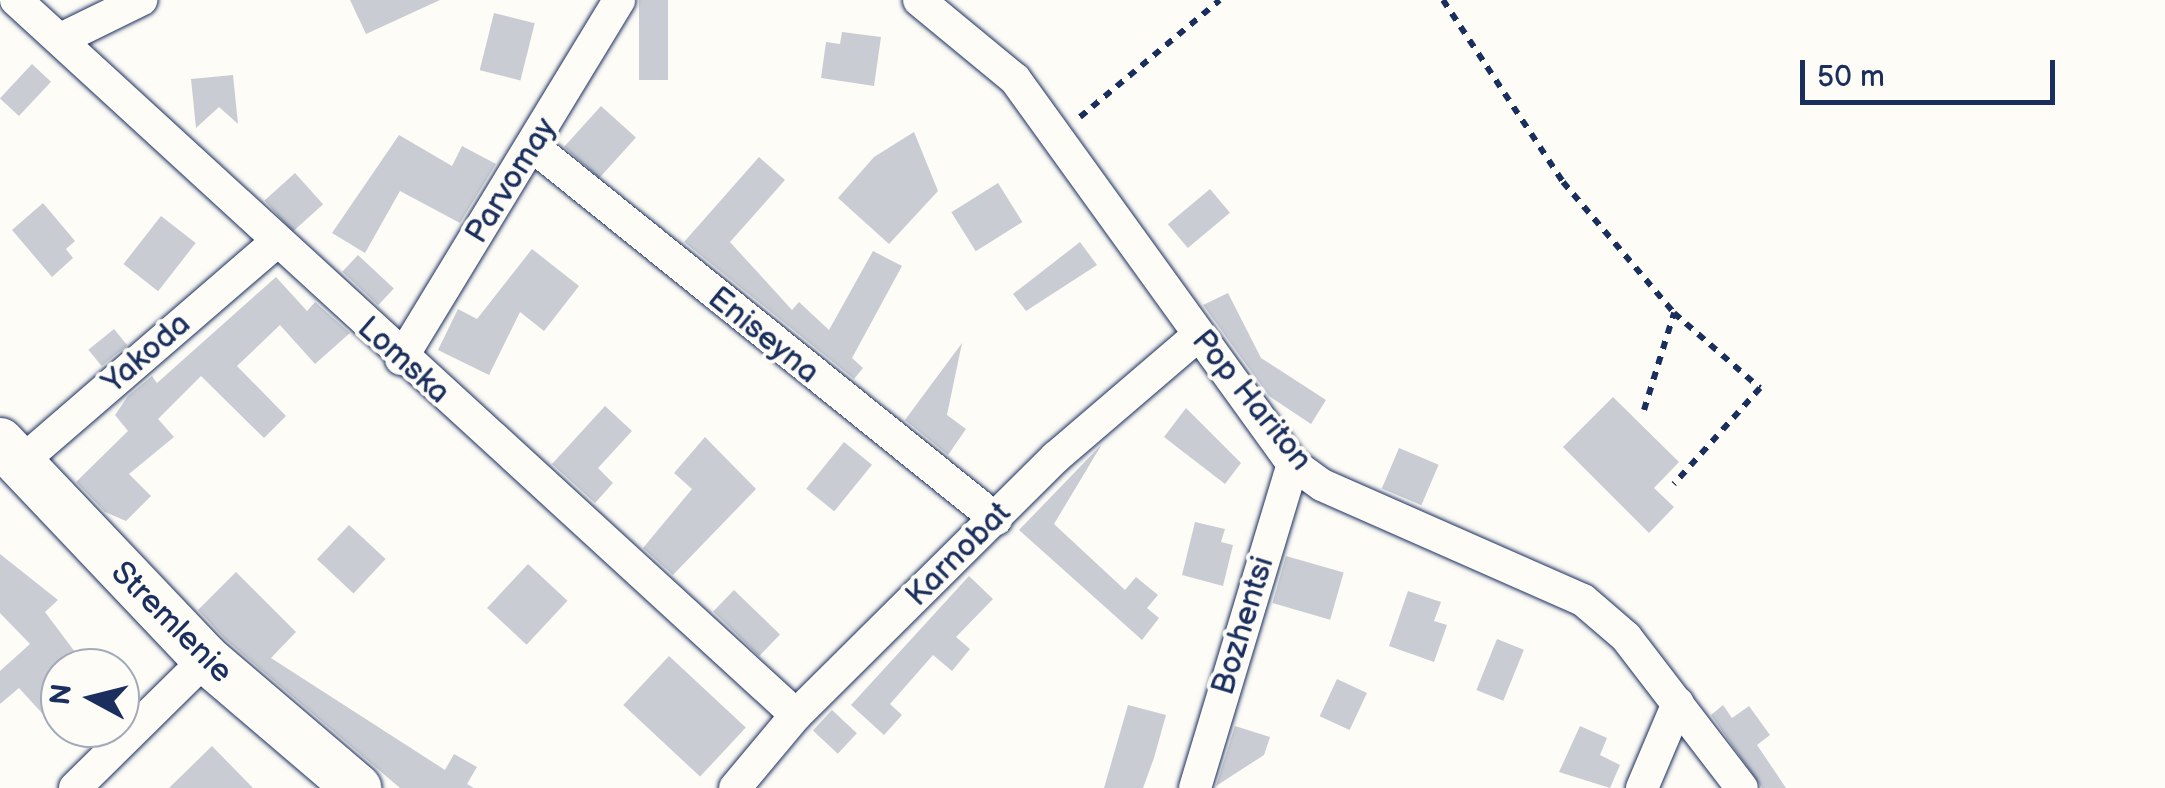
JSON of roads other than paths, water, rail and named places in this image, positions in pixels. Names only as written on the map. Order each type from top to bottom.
[{"type":"street","name":"Lomska","points":[[16,0],[66,36],[274,244],[796,715]]},
{"type":"street","points":[[66,36],[140,0]]},
{"type":"street","name":"Parvomay","points":[[400,359],[535,148],[619,0]]},
{"type":"street","name":"Pop Hariton","points":[[919,0],[1015,79],[1293,464],[1322,486],[1583,600],[1678,703],[1742,788]]},
{"type":"street","name":"Eniseyna","points":[[535,148],[996,519]]},
{"type":"street","name":"Yakoda","points":[[10,453],[274,244]]},
{"type":"street","name":"Karnobat","points":[[735,788],[796,715],[996,519],[1197,336]]},
{"type":"street","name":"Stremlenie","points":[[10,453],[206,659],[358,788]]},
{"type":"street","name":"Bozhentsi","points":[[1195,788],[1293,464]]},
{"type":"street","points":[[74,788],[206,659]]},
{"type":"street","points":[[1642,788],[1678,703]]}]
